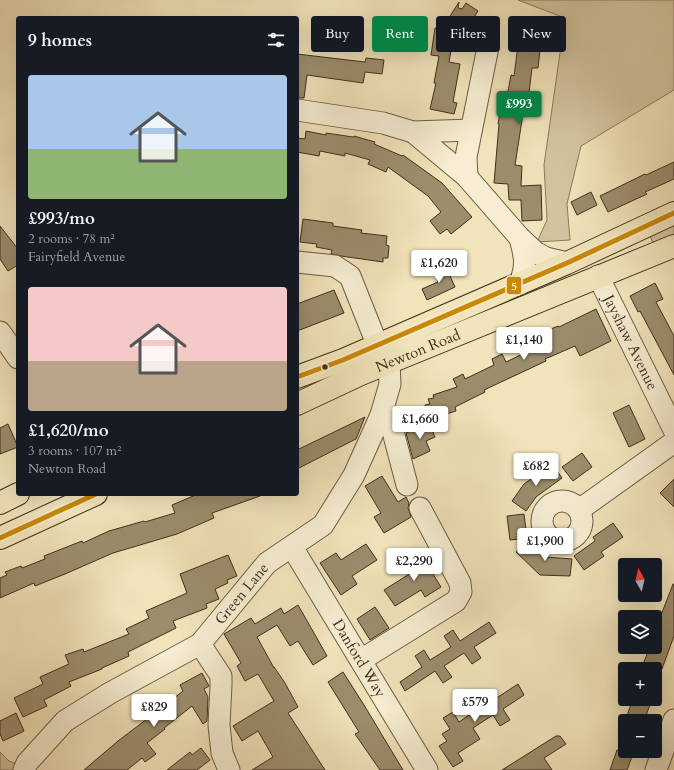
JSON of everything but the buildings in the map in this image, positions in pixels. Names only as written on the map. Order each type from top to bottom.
[{"type":"highway","name":"Newton Road","points":[[299,376],[343,360],[377,344],[520,284],[674,213]]},
{"type":"highway","name":"Newton Road","points":[[299,403],[361,374],[674,246]]},
{"type":"highway","points":[[0,503],[16,495]]},
{"type":"highway","points":[[0,538],[62,502],[88,496]]},
{"type":"street","points":[[467,177],[466,157],[487,52]]},
{"type":"street","points":[[299,110],[383,123],[413,132],[471,130]]},
{"type":"street","points":[[413,132],[467,177],[520,238],[535,252],[546,258],[567,263]]},
{"type":"street","points":[[520,238],[525,256],[525,268],[520,284]]},
{"type":"street","points":[[299,262],[335,266],[350,276],[377,344]]},
{"type":"street","name":"Jayshaw Avenue","points":[[598,276],[674,430]]},
{"type":"street","points":[[6,331],[16,354]]},
{"type":"street","name":"Green Lane","points":[[28,768],[64,721],[110,693],[200,644],[267,563],[323,525],[354,475],[381,415],[390,384],[389,363]]},
{"type":"street","points":[[381,415],[391,424],[407,485]]},
{"type":"street","points":[[579,510],[674,442]]},
{"type":"street","points":[[361,660],[456,601],[461,592],[460,583],[420,508]]},
{"type":"street","name":"Danford Way","points":[[292,547],[427,770]]},
{"type":"street","points":[[200,644],[220,676],[222,685],[219,725],[222,753],[229,770]]},
{"type":"street","points":[[656,770],[674,720]]},
{"type":"shaded area","points":[[518,0],[674,0],[674,90],[581,146],[567,204],[570,240],[537,242],[547,220],[544,165],[560,52],[566,52],[566,16],[560,16]]},
{"type":"shaded area","points":[[674,225],[674,237],[654,245],[649,234]]},
{"type":"shaded area","points":[[0,752],[9,761],[19,765],[16,770],[0,770]]},
{"type":"transit line","name":"5","points":[[299,376],[343,360],[567,263],[674,213]]},
{"type":"transit line","name":"5","points":[[0,538],[92,496]]}]
